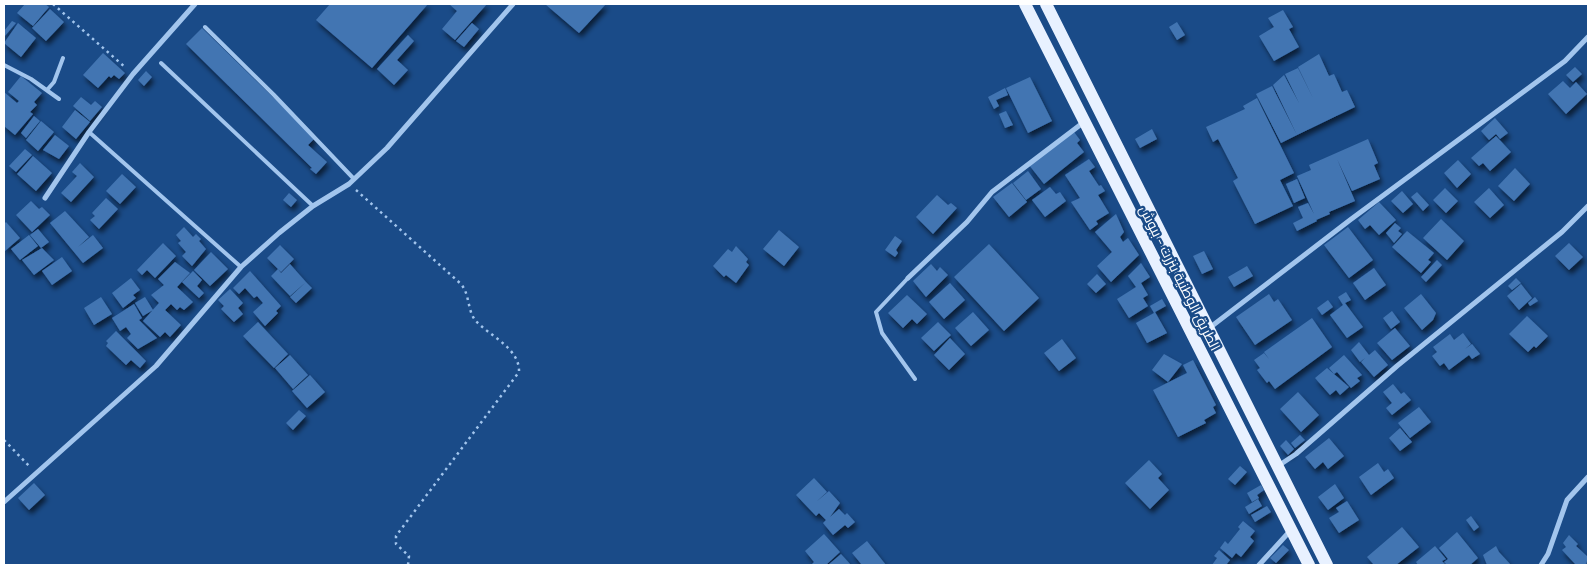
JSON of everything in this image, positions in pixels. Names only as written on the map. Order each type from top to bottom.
[{"type":"main road","name":"الطريق الوطنية بنزرت - ببوش","points":[[1025,4],[1309,565]]},
{"type":"main road","name":"الطريق الوطنية بنزرت - ببوش","points":[[1046,4],[1327,565]]},
{"type":"street","points":[[45,198],[89,132],[133,74],[195,4]]},
{"type":"street","points":[[4,502],[156,366],[241,267],[313,206],[349,184],[387,148],[513,4]]},
{"type":"street","points":[[1208,330],[1350,220],[1565,61],[1588,37]]},
{"type":"street","points":[[908,278],[967,222],[992,192],[1084,122]]},
{"type":"street","points":[[1277,467],[1296,454],[1398,366],[1562,232],[1588,206]]},
{"type":"street","points":[[1541,565],[1548,554],[1567,500],[1588,477]]},
{"type":"street","points":[[1259,565],[1291,531]]},
{"type":"lane","points":[[205,27],[274,95],[354,179]]},
{"type":"lane","points":[[47,90],[54,82],[63,58]]},
{"type":"lane","points":[[161,63],[313,206]]},
{"type":"lane","points":[[4,65],[59,99]]},
{"type":"lane","points":[[89,132],[241,267]]},
{"type":"lane","points":[[908,278],[876,312],[882,333],[915,379]]},
{"type":"path","points":[[53,4],[133,74]]},
{"type":"path","points":[[349,184],[461,284],[467,295],[471,314],[513,353],[518,362],[519,372],[396,536],[399,548],[408,556],[408,565]]},
{"type":"path","points":[[4,440],[36,473]]},
{"type":"building","points":[[25,4],[45,4],[49,7],[33,26],[17,13]]},
{"type":"building","points":[[330,4],[428,4],[372,68],[316,20]]},
{"type":"building","points":[[449,4],[487,4],[455,40],[442,29],[457,11]]},
{"type":"building","points":[[545,4],[606,4],[579,33]]},
{"type":"building","points":[[50,9],[64,22],[46,41],[32,28]]},
{"type":"building","points":[[1283,10],[1293,27],[1289,29],[1299,47],[1274,61],[1259,36],[1274,27],[1268,18]]},
{"type":"building","points":[[12,21],[16,23],[4,37],[4,31]]},
{"type":"building","points":[[1177,22],[1185,35],[1177,40],[1169,27]]},
{"type":"building","points":[[18,23],[36,38],[21,57],[4,43]]},
{"type":"building","points":[[472,23],[479,29],[464,47],[456,41]]},
{"type":"building","points":[[202,28],[315,138],[308,145],[327,162],[316,174],[186,44]]},
{"type":"building","points":[[408,35],[414,41],[397,60],[408,70],[394,85],[377,69]]},
{"type":"building","points":[[103,53],[125,73],[119,79],[114,75],[111,78],[109,76],[98,88],[83,75]]},
{"type":"building","points":[[1319,54],[1329,76],[1334,74],[1342,92],[1347,90],[1355,107],[1297,135],[1273,85],[1284,75],[1299,103],[1285,74],[1298,68],[1313,98],[1298,67]]},
{"type":"building","points":[[1575,67],[1582,74],[1573,82],[1566,75]]},
{"type":"building","points":[[146,71],[152,77],[144,86],[138,80]]},
{"type":"building","points":[[21,76],[42,93],[34,102],[37,105],[30,112],[33,114],[15,135],[4,126],[4,92],[17,103],[19,101],[8,92]]},
{"type":"building","points":[[1030,77],[1052,121],[1028,133],[1006,88]]},
{"type":"building","points":[[1563,81],[1570,88],[1576,82],[1587,94],[1566,114],[1548,94]]},
{"type":"building","points":[[1272,86],[1297,135],[1281,143],[1256,94]]},
{"type":"building","points":[[1005,88],[1008,95],[996,100],[999,106],[994,109],[988,97]]},
{"type":"building","points":[[81,97],[91,105],[95,101],[102,107],[90,121],[73,106]]},
{"type":"building","points":[[1257,98],[1294,173],[1280,180],[1293,206],[1255,224],[1233,181],[1238,178],[1236,174],[1218,139],[1213,142],[1206,127],[1245,109],[1243,106]]},
{"type":"building","points":[[75,110],[90,122],[76,139],[62,127]]},
{"type":"building","points":[[1006,111],[1013,125],[1005,128],[999,114]]},
{"type":"building","points":[[34,116],[40,121],[26,138],[21,133]]},
{"type":"building","points":[[1495,118],[1508,133],[1500,139],[1496,134],[1489,140],[1481,131]]},
{"type":"building","points":[[41,121],[54,132],[38,151],[26,140]]},
{"type":"building","points":[[1152,129],[1157,139],[1140,148],[1135,139]]},
{"type":"building","points":[[1074,132],[1080,140],[1077,143],[1084,152],[1044,184],[1029,165]]},
{"type":"building","points":[[55,135],[69,146],[59,159],[43,150]]},
{"type":"building","points":[[1496,136],[1511,152],[1490,171],[1483,163],[1479,166],[1471,158]]},
{"type":"building","points":[[1368,139],[1378,163],[1374,165],[1380,179],[1352,191],[1337,159],[1355,201],[1329,212],[1330,214],[1297,231],[1293,223],[1303,218],[1298,207],[1308,203],[1314,214],[1297,176],[1311,170],[1309,165]]},
{"type":"building","points":[[25,149],[32,155],[16,172],[9,166]]},
{"type":"building","points":[[33,156],[52,173],[36,191],[17,174]]},
{"type":"building","points":[[1089,159],[1095,167],[1089,171],[1099,186],[1101,185],[1105,191],[1098,195],[1109,213],[1096,221],[1098,224],[1090,230],[1071,202],[1080,198],[1065,175]]},
{"type":"building","points":[[1458,160],[1471,174],[1457,188],[1444,173]]},
{"type":"building","points":[[80,163],[94,177],[71,202],[61,193],[77,176],[72,172]]},
{"type":"building","points":[[1515,168],[1530,184],[1514,201],[1498,186]]},
{"type":"building","points":[[1028,171],[1041,189],[1026,200],[1013,183]]},
{"type":"building","points":[[122,174],[136,187],[120,204],[106,191]]},
{"type":"building","points":[[1297,179],[1305,198],[1294,203],[1286,184]]},
{"type":"building","points":[[1012,183],[1027,202],[1009,217],[993,197]]},
{"type":"building","points":[[1050,187],[1056,194],[1060,192],[1066,201],[1045,217],[1032,200]]},
{"type":"building","points":[[1445,188],[1458,201],[1446,213],[1433,200]]},
{"type":"building","points":[[1489,188],[1504,205],[1490,218],[1474,202]]},
{"type":"building","points":[[1402,191],[1413,204],[1403,213],[1391,201]]},
{"type":"building","points":[[1417,192],[1429,205],[1423,211],[1411,197]]},
{"type":"building","points":[[289,193],[297,200],[291,207],[283,200]]},
{"type":"building","points":[[937,195],[948,205],[951,203],[957,208],[933,234],[916,217]]},
{"type":"building","points":[[106,198],[118,209],[99,229],[90,220],[95,216],[92,213]]},
{"type":"building","points":[[31,201],[39,209],[42,207],[50,215],[32,232],[16,215]]},
{"type":"building","points":[[1379,202],[1396,220],[1379,235],[1370,225],[1365,229],[1358,220]]},
{"type":"building","points":[[65,211],[89,237],[78,247],[93,235],[103,248],[83,263],[50,223]]},
{"type":"building","points":[[1116,214],[1124,232],[1120,237],[1123,242],[1128,238],[1139,255],[1111,282],[1097,266],[1112,252],[1095,232]]},
{"type":"building","points":[[1441,219],[1464,241],[1447,260],[1423,238]]},
{"type":"building","points":[[6,222],[20,238],[5,251],[4,224]]},
{"type":"building","points":[[1395,223],[1401,228],[1398,231],[1402,234],[1394,243],[1386,233]]},
{"type":"building","points":[[184,227],[193,237],[196,234],[201,239],[199,241],[206,249],[192,266],[182,256],[186,252],[178,243],[181,241],[176,235]]},
{"type":"building","points":[[1348,227],[1373,260],[1349,278],[1324,245]]},
{"type":"building","points":[[38,229],[49,242],[41,248],[30,235]]},
{"type":"building","points":[[779,230],[799,247],[784,266],[763,249]]},
{"type":"building","points":[[1407,231],[1434,253],[1428,260],[1431,262],[1421,273],[1392,247]]},
{"type":"building","points":[[29,235],[38,246],[20,260],[11,249]]},
{"type":"building","points":[[895,236],[902,241],[896,250],[898,253],[895,257],[885,250]]},
{"type":"building","points":[[163,243],[176,256],[155,278],[147,270],[142,275],[137,270]]},
{"type":"building","points":[[1569,243],[1583,257],[1569,270],[1555,256]]},
{"type":"building","points":[[989,244],[1039,298],[1004,331],[954,277]]},
{"type":"building","points":[[280,245],[294,259],[281,272],[267,258]]},
{"type":"building","points":[[736,246],[748,259],[746,262],[749,265],[736,283],[726,275],[724,277],[713,266],[728,249],[732,252]]},
{"type":"building","points":[[42,248],[54,260],[34,275],[22,260]]},
{"type":"building","points":[[1204,251],[1213,269],[1202,274],[1193,256]]},
{"type":"building","points":[[211,252],[228,269],[210,286],[194,270]]},
{"type":"building","points":[[62,257],[72,271],[52,285],[42,271]]},
{"type":"building","points":[[1437,260],[1442,265],[1426,282],[1421,277]]},
{"type":"building","points":[[175,262],[190,273],[177,287],[193,302],[184,310],[180,307],[177,310],[171,304],[165,310],[181,325],[170,337],[165,332],[160,337],[143,321],[159,303],[151,295],[164,285],[158,279]]},
{"type":"building","points":[[1141,263],[1150,277],[1141,283],[1148,295],[1143,298],[1148,306],[1129,318],[1117,299],[1136,287],[1128,276]]},
{"type":"building","points":[[290,264],[306,282],[290,296],[271,276],[278,269],[281,273]]},
{"type":"building","points":[[931,264],[937,271],[940,267],[948,275],[926,297],[913,281]]},
{"type":"building","points":[[1247,266],[1253,276],[1234,287],[1228,277]]},
{"type":"building","points":[[1374,268],[1386,285],[1365,300],[1353,283]]},
{"type":"building","points":[[193,271],[202,280],[197,286],[204,293],[199,298],[182,282]]},
{"type":"building","points":[[250,271],[281,306],[276,311],[278,313],[265,326],[253,312],[263,303],[257,296],[254,298],[245,288],[239,294],[233,288]]},
{"type":"building","points":[[1097,274],[1106,284],[1096,293],[1087,284]]},
{"type":"building","points":[[131,278],[140,290],[133,295],[136,298],[123,308],[112,293]]},
{"type":"building","points":[[1516,278],[1521,283],[1512,290],[1508,286]]},
{"type":"building","points":[[306,282],[312,288],[296,303],[290,297]]},
{"type":"building","points":[[950,283],[965,300],[944,319],[929,302]]},
{"type":"building","points":[[1521,284],[1532,298],[1519,310],[1507,296]]},
{"type":"building","points":[[230,289],[243,303],[238,308],[243,314],[234,322],[221,309],[224,306],[218,300]]},
{"type":"building","points":[[1346,292],[1351,300],[1345,303],[1363,327],[1347,338],[1330,315],[1343,305],[1338,297]]},
{"type":"building","points":[[1269,294],[1274,302],[1278,299],[1292,320],[1255,345],[1236,317]]},
{"type":"building","points":[[1421,294],[1436,313],[1433,320],[1422,330],[1404,308]]},
{"type":"building","points":[[907,295],[927,314],[917,324],[912,319],[903,328],[888,313]]},
{"type":"building","points":[[101,297],[112,314],[94,325],[84,308]]},
{"type":"building","points":[[145,297],[153,310],[143,316],[135,303]]},
{"type":"building","points":[[1535,297],[1538,301],[1530,306],[1528,303]]},
{"type":"building","points":[[1162,299],[1166,306],[1155,312],[1167,333],[1147,343],[1136,323],[1154,313],[1150,306]]},
{"type":"building","points":[[1328,300],[1333,307],[1322,315],[1317,308]]},
{"type":"building","points":[[134,304],[142,318],[139,320],[157,338],[138,349],[127,338],[131,334],[126,327],[120,331],[112,318]]},
{"type":"building","points":[[1392,311],[1400,322],[1391,329],[1383,318]]},
{"type":"building","points":[[973,312],[989,330],[971,346],[955,328]]},
{"type":"building","points":[[1527,316],[1548,336],[1536,348],[1534,346],[1528,352],[1509,334]]},
{"type":"building","points":[[1312,318],[1332,347],[1275,389],[1269,381],[1267,383],[1257,370],[1260,368],[1254,360],[1264,353],[1269,359],[1264,352]]},
{"type":"building","points":[[258,322],[288,354],[274,368],[243,336]]},
{"type":"building","points":[[938,322],[951,335],[934,351],[921,338]]},
{"type":"building","points":[[1395,328],[1410,346],[1392,360],[1377,343]]},
{"type":"building","points":[[116,331],[146,361],[140,368],[131,360],[126,365],[106,346],[108,343],[106,341]]},
{"type":"building","points":[[1463,333],[1471,344],[1465,349],[1472,344],[1480,354],[1472,359],[1469,355],[1449,370],[1444,363],[1440,366],[1432,356],[1437,352],[1433,347],[1450,334],[1454,340]]},
{"type":"building","points":[[950,338],[965,354],[949,370],[934,355]]},
{"type":"building","points":[[1062,339],[1076,358],[1059,371],[1044,353]]},
{"type":"building","points":[[1359,342],[1369,355],[1375,350],[1388,365],[1374,377],[1361,362],[1365,358],[1360,362],[1351,350]]},
{"type":"building","points":[[1164,354],[1182,364],[1168,382],[1152,370]]},
{"type":"building","points":[[290,355],[308,375],[293,389],[275,368]]},
{"type":"building","points":[[1344,355],[1362,375],[1357,378],[1360,381],[1351,388],[1337,372],[1334,374],[1329,368]]},
{"type":"building","points":[[1193,360],[1216,405],[1213,407],[1216,413],[1204,420],[1206,423],[1178,437],[1153,390],[1187,373],[1183,365]]},
{"type":"building","points":[[1327,368],[1349,387],[1340,395],[1336,390],[1330,395],[1315,378]]},
{"type":"building","points":[[310,375],[325,392],[307,408],[292,391]]},
{"type":"building","points":[[1393,384],[1401,394],[1404,392],[1411,400],[1392,415],[1386,408],[1392,403],[1383,392]]},
{"type":"building","points":[[1298,392],[1319,415],[1301,432],[1280,409]]},
{"type":"building","points":[[1419,407],[1431,422],[1410,438],[1398,423]]},
{"type":"building","points":[[299,410],[306,416],[293,430],[286,423]]},
{"type":"building","points":[[1400,428],[1412,442],[1400,451],[1389,438]]},
{"type":"building","points":[[1300,435],[1305,440],[1295,448],[1291,443]]},
{"type":"building","points":[[1329,438],[1344,456],[1328,469],[1323,462],[1315,469],[1305,457]]},
{"type":"building","points":[[1286,440],[1294,449],[1288,455],[1280,446]]},
{"type":"building","points":[[1149,460],[1162,474],[1158,478],[1169,490],[1150,509],[1125,483]]},
{"type":"building","points":[[1378,463],[1384,472],[1388,469],[1394,478],[1371,495],[1359,477]]},
{"type":"building","points":[[1240,466],[1247,472],[1235,485],[1228,479]]},
{"type":"building","points":[[814,478],[827,492],[816,502],[829,491],[840,503],[830,517],[839,509],[845,515],[847,513],[855,522],[848,528],[845,525],[833,535],[823,523],[826,520],[819,513],[816,516],[796,495]]},
{"type":"building","points":[[34,483],[45,495],[29,510],[18,498]]},
{"type":"building","points":[[1335,484],[1344,498],[1328,510],[1318,497]]},
{"type":"building","points":[[1261,485],[1264,490],[1257,495],[1259,498],[1252,502],[1247,493]]},
{"type":"building","points":[[1258,499],[1262,506],[1249,514],[1245,507]]},
{"type":"building","points":[[1347,501],[1359,520],[1339,533],[1329,518],[1339,512],[1336,508]]},
{"type":"building","points":[[1267,506],[1271,512],[1255,522],[1251,515]]},
{"type":"building","points":[[1471,516],[1479,527],[1474,531],[1466,520]]},
{"type":"building","points":[[1243,521],[1255,531],[1250,537],[1254,541],[1241,557],[1236,553],[1232,558],[1220,548],[1225,541],[1228,544],[1240,529],[1238,527]]},
{"type":"building","points":[[1402,527],[1419,547],[1396,565],[1374,565],[1367,557]]},
{"type":"building","points":[[1457,532],[1478,558],[1470,565],[1447,565],[1444,562],[1448,559],[1439,548]]},
{"type":"building","points":[[824,534],[840,552],[826,565],[811,565],[814,562],[805,551]]},
{"type":"building","points":[[1569,535],[1578,544],[1576,546],[1588,557],[1586,565],[1576,565],[1562,550],[1566,547],[1563,543]]},
{"type":"building","points":[[867,541],[886,565],[862,565],[852,553]]},
{"type":"building","points":[[1283,545],[1289,550],[1276,563],[1270,558]]},
{"type":"building","points":[[1435,546],[1446,559],[1442,561],[1446,565],[1418,565],[1416,562]]},
{"type":"building","points":[[1496,546],[1511,565],[1487,565],[1483,555]]},
{"type":"building","points":[[1219,550],[1230,560],[1226,565],[1212,565],[1217,558],[1214,556]]},
{"type":"building","points":[[841,554],[851,565],[828,565]]}]
